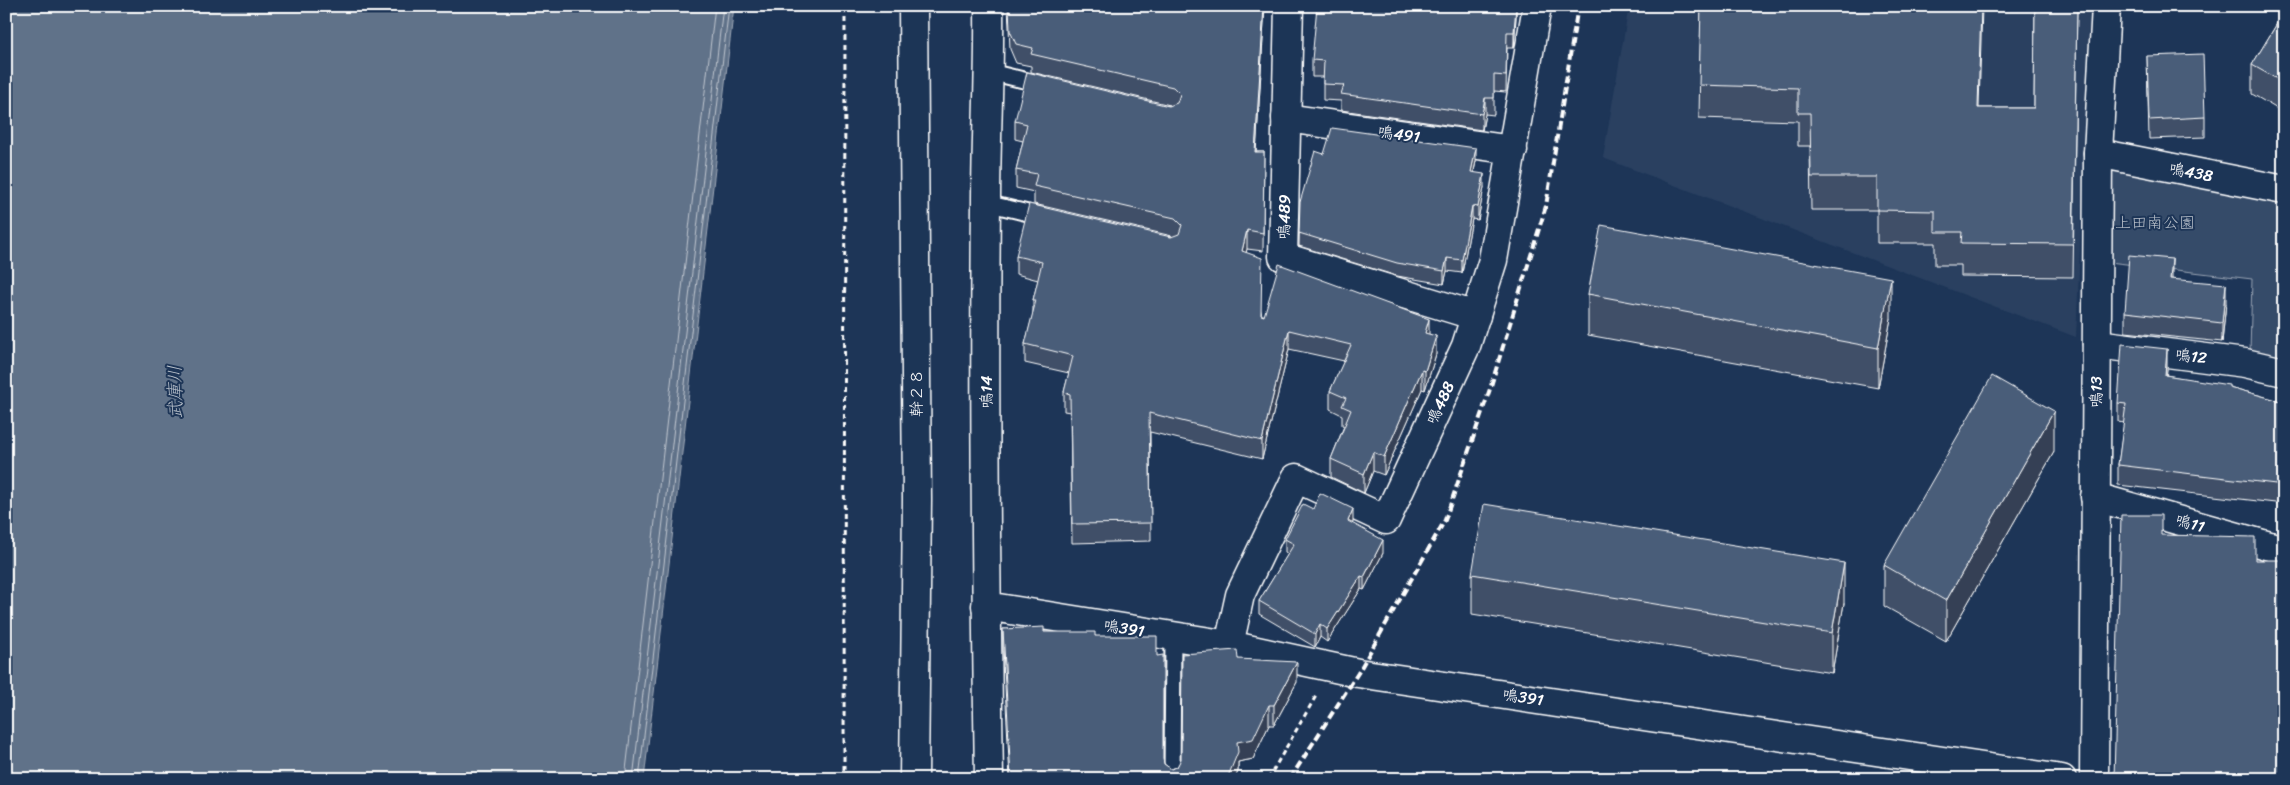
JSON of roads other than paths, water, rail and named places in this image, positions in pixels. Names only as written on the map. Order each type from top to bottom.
[{"type":"street","name":"幹２８","points":[[913,6],[917,498],[914,779]]},
{"type":"street","name":"鳴14","points":[[989,6],[990,72],[986,203],[986,606],[989,779]]},
{"type":"street","name":"鳴489","points":[[1289,6],[1283,257],[1476,316]]},
{"type":"street","name":"鳴488","points":[[1229,645],[1240,595],[1296,478],[1386,520],[1466,346],[1493,260],[1537,6]]},
{"type":"street","name":"鳴13","points":[[2094,779],[2098,153],[2106,6]]},
{"type":"street","name":"鳴491","points":[[1286,118],[1513,150]]},
{"type":"street","name":"鳴438","points":[[2098,153],[2284,190]]},
{"type":"street","name":"鳴12","points":[[2097,344],[2245,363],[2284,372]]},
{"type":"street","name":"鳴11","points":[[2096,497],[2284,550]]},
{"type":"street","name":"鳴391","points":[[986,606],[1229,645],[1333,667],[2062,779]]},
{"type":"lane","points":[[990,72],[1056,88]]},
{"type":"lane","points":[[986,203],[1060,220]]},
{"type":"lane","points":[[1172,779],[1173,636]]},
{"type":"water","name":"武庫川","points":[[6,6],[734,6],[644,779],[6,779]]},
{"type":"railway","points":[[1290,779],[1358,673],[1445,520],[1490,389],[1546,206],[1578,6]]},
{"type":"park label","name":"上田南公園","points":[[2155,222]]}]
